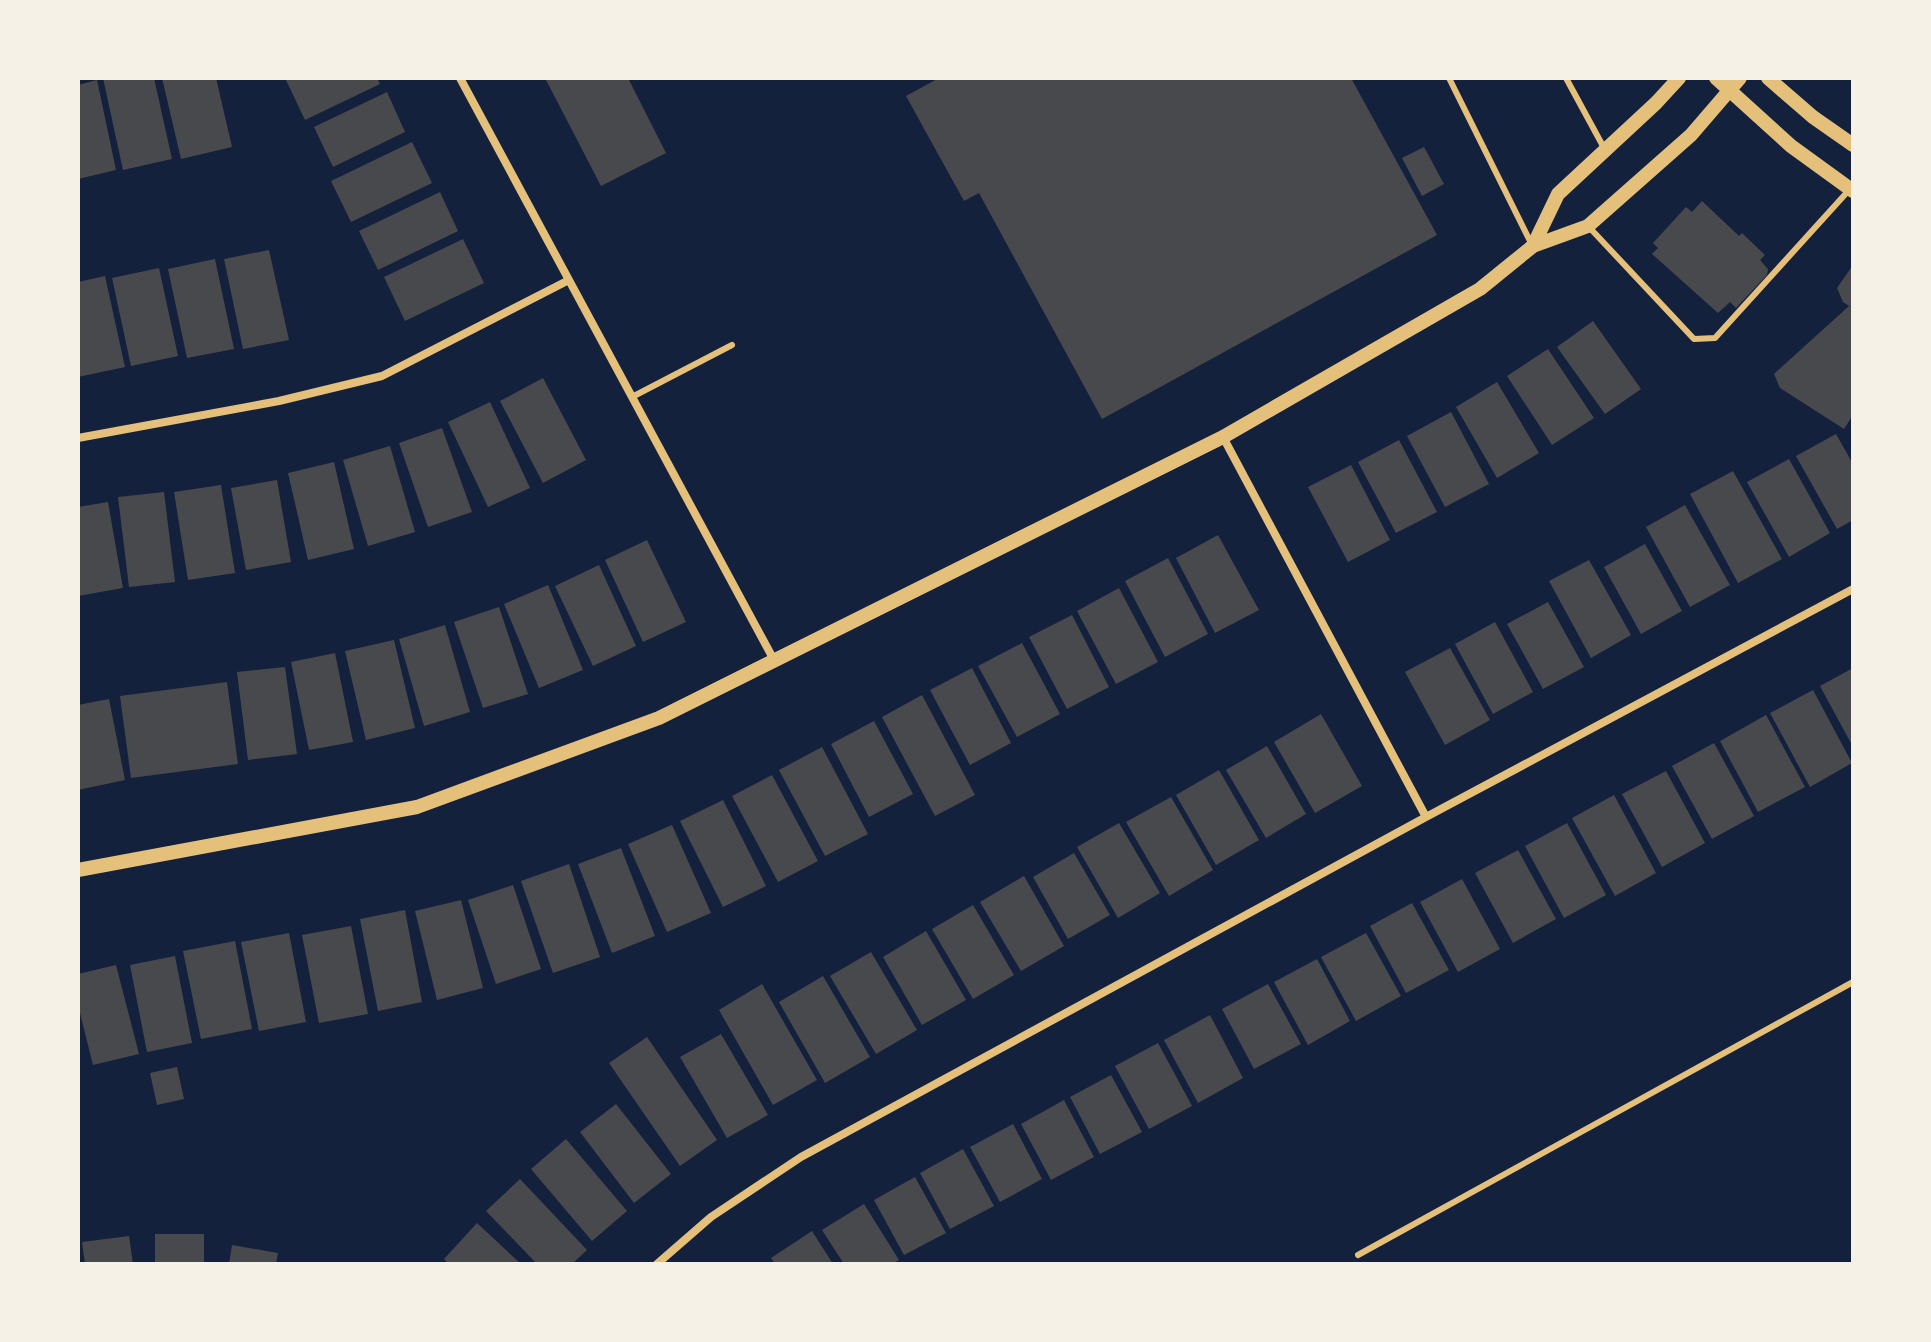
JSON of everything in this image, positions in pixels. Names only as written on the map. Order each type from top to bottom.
[{"type":"street","points":[[460,78],[775,662]]},
{"type":"street","points":[[1533,246],[1558,194],[1679,78]]},
{"type":"street","points":[[1716,78],[1791,146],[1852,190]]},
{"type":"street","points":[[78,870],[417,807],[659,718],[1223,437],[1480,289],[1533,246],[1588,226],[1691,135],[1740,78]]},
{"type":"street","points":[[1768,78],[1813,117],[1853,145]]},
{"type":"street","points":[[78,438],[279,401],[382,376],[569,280]]},
{"type":"street","points":[[1223,437],[1426,817]]},
{"type":"street","points":[[657,1264],[711,1217],[801,1157],[1853,589]]},
{"type":"lane","points":[[1449,78],[1533,246]]},
{"type":"lane","points":[[1566,78],[1606,151]]},
{"type":"lane","points":[[1588,226],[1694,339],[1715,338],[1852,190]]},
{"type":"lane","points":[[632,397],[732,345]]},
{"type":"lane","points":[[1358,1255],[1853,982]]},
{"type":"building","points":[[103,78],[154,78],[172,159],[123,170]]},
{"type":"building","points":[[162,78],[216,78],[232,147],[181,159]]},
{"type":"building","points":[[285,78],[377,78],[380,84],[305,120]]},
{"type":"building","points":[[545,78],[628,78],[666,153],[601,186]]},
{"type":"building","points":[[939,78],[1351,78],[1437,235],[1102,419],[979,193],[964,201],[906,96]]},
{"type":"building","points":[[97,80],[116,170],[78,179],[78,85]]},
{"type":"building","points":[[387,92],[405,132],[333,167],[314,127]]},
{"type":"building","points":[[412,142],[432,183],[351,222],[331,181]]},
{"type":"building","points":[[1424,147],[1444,184],[1422,196],[1402,158]]},
{"type":"building","points":[[440,192],[458,231],[378,270],[359,231]]},
{"type":"building","points":[[1702,201],[1739,236],[1742,233],[1765,255],[1760,260],[1768,269],[1767,275],[1736,308],[1730,302],[1718,313],[1652,254],[1658,248],[1653,243],[1686,207],[1692,212]]},
{"type":"building","points":[[463,239],[484,283],[405,321],[384,277]]},
{"type":"building","points":[[269,250],[289,340],[243,349],[224,259]]},
{"type":"building","points":[[215,259],[234,349],[187,358],[168,269]]},
{"type":"building","points":[[1853,265],[1853,415],[1844,429],[1780,388],[1774,374],[1849,306],[1843,302],[1837,288]]},
{"type":"building","points":[[159,268],[178,356],[131,366],[112,278]]},
{"type":"building","points":[[105,276],[125,367],[78,377],[78,282]]},
{"type":"building","points":[[1593,321],[1641,389],[1605,414],[1557,347]]},
{"type":"building","points":[[1548,349],[1594,418],[1552,445],[1507,376]]},
{"type":"building","points":[[543,378],[586,460],[543,483],[500,401]]},
{"type":"building","points":[[1497,382],[1539,453],[1497,478],[1456,407]]},
{"type":"building","points":[[490,402],[530,488],[488,507],[448,422]]},
{"type":"building","points":[[1451,412],[1489,484],[1445,507],[1407,436]]},
{"type":"building","points":[[442,428],[472,512],[428,527],[399,443]]},
{"type":"building","points":[[1836,434],[1853,464],[1853,520],[1837,529],[1796,456]]},
{"type":"building","points":[[1399,440],[1437,512],[1396,533],[1358,462]]},
{"type":"building","points":[[390,446],[415,532],[368,546],[343,460]]},
{"type":"building","points":[[1789,459],[1830,533],[1789,557],[1747,482]]},
{"type":"building","points":[[334,462],[354,549],[308,560],[288,473]]},
{"type":"building","points":[[1351,465],[1390,540],[1348,562],[1308,487]]},
{"type":"building","points":[[1733,471],[1782,559],[1738,583],[1690,494]]},
{"type":"building","points":[[277,480],[291,562],[246,570],[231,488]]},
{"type":"building","points":[[221,485],[235,573],[188,580],[174,492]]},
{"type":"building","points":[[164,492],[175,582],[129,587],[118,497]]},
{"type":"building","points":[[108,502],[123,588],[78,596],[78,507]]},
{"type":"building","points":[[1685,505],[1730,585],[1690,607],[1646,527]]},
{"type":"building","points":[[1218,535],[1259,610],[1215,633],[1176,558]]},
{"type":"building","points":[[647,540],[686,622],[643,642],[605,560]]},
{"type":"building","points":[[1645,544],[1682,611],[1641,634],[1604,567]]},
{"type":"building","points":[[1168,558],[1208,634],[1165,657],[1125,581]]},
{"type":"building","points":[[1589,560],[1631,635],[1591,658],[1549,581]]},
{"type":"building","points":[[599,565],[636,646],[593,666],[555,586]]},
{"type":"building","points":[[548,585],[583,670],[539,688],[504,604]]},
{"type":"building","points":[[1119,588],[1158,662],[1116,684],[1077,611]]},
{"type":"building","points":[[1548,602],[1584,667],[1543,689],[1507,624]]},
{"type":"building","points":[[499,607],[528,694],[483,708],[454,622]]},
{"type":"building","points":[[1072,615],[1109,687],[1067,709],[1029,637]]},
{"type":"building","points":[[1495,622],[1533,692],[1493,714],[1455,644]]},
{"type":"building","points":[[445,625],[470,712],[424,726],[399,639]]},
{"type":"building","points":[[394,640],[415,728],[366,740],[345,651]]},
{"type":"building","points":[[1022,643],[1060,714],[1017,737],[978,666]]},
{"type":"building","points":[[1450,648],[1490,720],[1445,745],[1405,672]]},
{"type":"building","points":[[335,653],[353,742],[309,750],[291,662]]},
{"type":"building","points":[[285,667],[297,754],[248,760],[237,672]]},
{"type":"building","points":[[972,668],[1011,743],[970,765],[930,690]]},
{"type":"building","points":[[1853,668],[1853,747],[1820,686]]},
{"type":"building","points":[[227,682],[238,764],[131,778],[120,696]]},
{"type":"building","points":[[1813,690],[1852,763],[1810,787],[1770,713]]},
{"type":"building","points":[[922,695],[975,795],[935,816],[882,717]]},
{"type":"building","points":[[109,699],[125,780],[78,790],[78,705]]},
{"type":"building","points":[[1321,714],[1362,786],[1315,813],[1274,742]]},
{"type":"building","points":[[1766,715],[1805,787],[1758,812],[1720,741]]},
{"type":"building","points":[[874,721],[913,794],[869,817],[831,744]]},
{"type":"building","points":[[1714,743],[1754,816],[1712,839],[1672,766]]},
{"type":"building","points":[[1267,746],[1306,814],[1266,838],[1226,770]]},
{"type":"building","points":[[822,747],[868,834],[825,856],[779,770]]},
{"type":"building","points":[[1219,770],[1259,840],[1216,865],[1176,795]]},
{"type":"building","points":[[1666,771],[1705,843],[1662,867],[1622,794]]},
{"type":"building","points":[[772,775],[818,861],[778,882],[732,796]]},
{"type":"building","points":[[1614,795],[1656,873],[1615,896],[1572,818]]},
{"type":"building","points":[[1171,797],[1213,870],[1169,896],[1126,822]]},
{"type":"building","points":[[723,800],[766,886],[723,907],[680,821]]},
{"type":"building","points":[[1119,823],[1160,893],[1118,918],[1077,847]]},
{"type":"building","points":[[1567,823],[1606,895],[1564,918],[1525,846]]},
{"type":"building","points":[[672,825],[711,913],[667,932],[628,844]]},
{"type":"building","points":[[621,848],[655,936],[612,953],[578,864]]},
{"type":"building","points":[[1518,850],[1556,919],[1513,943],[1475,873]]},
{"type":"building","points":[[1074,853],[1110,915],[1068,939],[1033,877]]},
{"type":"building","points":[[569,864],[600,957],[553,973],[521,881]]},
{"type":"building","points":[[1024,876],[1064,946],[1021,971],[980,902]]},
{"type":"building","points":[[1462,879],[1500,949],[1458,972],[1420,902]]},
{"type":"building","points":[[513,885],[541,969],[496,984],[468,900]]},
{"type":"building","points":[[461,900],[483,988],[437,1000],[415,911]]},
{"type":"building","points":[[1412,903],[1449,970],[1406,993],[1370,926]]},
{"type":"building","points":[[973,905],[1014,975],[973,999],[932,929]]},
{"type":"building","points":[[405,910],[422,1002],[378,1011],[360,919]]},
{"type":"building","points":[[351,926],[368,1014],[319,1023],[302,935]]},
{"type":"building","points":[[926,931],[966,1000],[922,1025],[883,957]]},
{"type":"building","points":[[289,933],[306,1022],[259,1031],[241,942]]},
{"type":"building","points":[[1366,933],[1401,996],[1356,1021],[1321,957]]},
{"type":"building","points":[[235,941],[252,1029],[201,1039],[183,951]]},
{"type":"building","points":[[871,952],[917,1030],[876,1054],[830,976]]},
{"type":"building","points":[[175,956],[192,1043],[147,1052],[130,965]]},
{"type":"building","points":[[1317,959],[1350,1021],[1308,1045],[1274,982]]},
{"type":"building","points":[[116,965],[139,1054],[93,1065],[78,1005],[78,974]]},
{"type":"building","points":[[823,976],[870,1057],[825,1083],[779,1002]]},
{"type":"building","points":[[762,984],[817,1080],[773,1105],[719,1010]]},
{"type":"building","points":[[1268,984],[1301,1044],[1254,1069],[1222,1009]]},
{"type":"building","points":[[1210,1015],[1243,1078],[1198,1103],[1164,1040]]},
{"type":"building","points":[[721,1034],[768,1115],[727,1138],[680,1057]]},
{"type":"building","points":[[647,1037],[717,1140],[680,1166],[609,1063]]},
{"type":"building","points":[[1158,1043],[1192,1106],[1149,1129],[1115,1066]]},
{"type":"building","points":[[177,1067],[184,1099],[157,1105],[150,1073]]},
{"type":"building","points":[[1111,1075],[1142,1132],[1100,1154],[1070,1097]]},
{"type":"building","points":[[1064,1100],[1094,1157],[1051,1180],[1021,1124]]},
{"type":"building","points":[[616,1104],[671,1174],[634,1203],[580,1132]]},
{"type":"building","points":[[1013,1124],[1042,1179],[1000,1202],[970,1147]]},
{"type":"building","points":[[566,1139],[627,1211],[592,1241],[531,1169]]},
{"type":"building","points":[[963,1149],[994,1206],[950,1229],[920,1173]]},
{"type":"building","points":[[915,1177],[946,1233],[904,1255],[874,1200]]},
{"type":"building","points":[[520,1179],[587,1250],[572,1264],[537,1264],[486,1211]]},
{"type":"building","points":[[864,1204],[899,1260],[892,1264],[844,1264],[822,1230]]},
{"type":"building","points":[[477,1223],[521,1264],[449,1264],[444,1259]]},
{"type":"building","points":[[812,1231],[833,1264],[775,1264],[771,1258]]},
{"type":"building","points":[[155,1234],[204,1234],[204,1264],[155,1264]]},
{"type":"building","points":[[129,1236],[133,1264],[85,1264],[82,1242]]},
{"type":"building","points":[[232,1245],[278,1253],[276,1264],[229,1264]]}]
